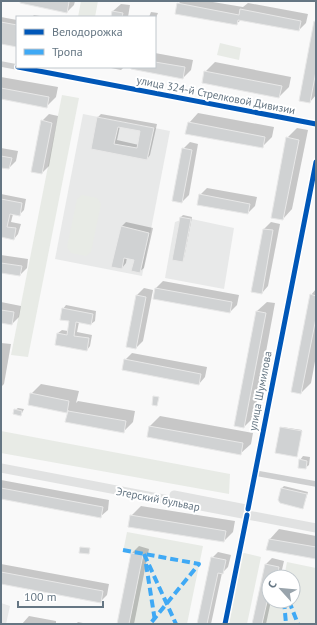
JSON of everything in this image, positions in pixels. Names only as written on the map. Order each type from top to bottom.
[{"type":"main road","name":"Эгерский бульвар","points":[[1,463],[115,487],[247,512],[316,528]]},
{"type":"main road","name":"Эгерский бульвар","points":[[1,468],[115,487]]},
{"type":"main road","name":"Эгерский бульвар","points":[[247,512],[316,522]]},
{"type":"street","name":"улица 324-й Стрелковой Дивизии","points":[[1,64],[16,67]]},
{"type":"street","name":"улица 324-й Стрелковой Дивизии","points":[[23,68],[316,124]]},
{"type":"street","name":"улица Шумилова","points":[[225,624],[316,162]]},
{"type":"street","points":[[255,473],[316,484]]},
{"type":"shaded area","points":[[81,1],[98,1],[95,16],[78,16]]},
{"type":"shaded area","points":[[220,43],[241,48],[239,60],[217,55]]},
{"type":"shaded area","points":[[62,95],[79,98],[28,357],[11,355]]},
{"type":"shaded area","points":[[83,114],[170,131],[142,276],[55,259]]},
{"type":"shaded area","points":[[82,195],[97,198],[101,204],[91,252],[86,256],[71,253],[67,247],[77,199]]},
{"type":"shaded area","points":[[187,218],[234,228],[224,289],[165,278],[175,222]]},
{"type":"shaded area","points":[[1,431],[230,474],[229,494],[1,453]]},
{"type":"shaded area","points":[[127,532],[203,546],[187,624],[129,624],[143,555],[123,552]]},
{"type":"shaded area","points":[[240,552],[261,557],[247,624],[225,624]]},
{"type":"shaded area","points":[[287,562],[316,568],[316,624],[262,624],[265,609],[301,609],[301,569],[286,569]]},
{"type":"shaded area","points":[[1,603],[10,606],[6,624],[1,624]]},
{"type":"building","points":[[20,1],[69,2],[67,13],[20,3]]},
{"type":"building","points":[[177,3],[239,15],[240,9],[301,21],[299,31],[238,20],[237,25],[175,14]]},
{"type":"building","points":[[112,11],[123,13],[122,16],[111,16]]},
{"type":"building","points":[[314,21],[316,22],[316,71],[310,103],[299,101]]},
{"type":"building","points":[[1,22],[16,25],[16,47],[1,44]]},
{"type":"building","points":[[156,62],[185,67],[183,79],[131,69],[156,68]]},
{"type":"building","points":[[204,71],[282,86],[279,98],[202,83]]},
{"type":"building","points":[[1,88],[49,97],[47,108],[1,99]]},
{"type":"building","points":[[97,117],[154,128],[147,160],[91,149]],"holes":[[[118,127],[140,131],[137,148],[114,144]]]},
{"type":"building","points":[[41,120],[52,123],[42,174],[31,172]]},
{"type":"building","points":[[188,122],[265,137],[263,148],[185,134]]},
{"type":"building","points":[[286,137],[299,140],[283,220],[271,218]]},
{"type":"building","points":[[182,148],[192,150],[182,203],[172,201]]},
{"type":"building","points":[[1,156],[12,158],[9,169],[1,168]]},
{"type":"building","points":[[199,194],[250,204],[248,214],[197,205]]},
{"type":"building","points":[[1,199],[22,203],[20,216],[10,214],[7,227],[16,228],[14,240],[1,237]]},
{"type":"building","points":[[180,217],[191,219],[183,262],[172,260]]},
{"type":"building","points":[[121,226],[149,233],[140,273],[131,271],[134,260],[124,258],[122,269],[111,267]]},
{"type":"building","points":[[263,229],[273,230],[262,294],[251,292]]},
{"type":"building","points":[[1,263],[22,266],[20,276],[1,273]]},
{"type":"building","points":[[155,288],[232,302],[230,313],[153,299]]},
{"type":"building","points":[[310,294],[316,296],[316,318],[301,394],[291,392]]},
{"type":"building","points":[[136,295],[146,297],[136,349],[126,347]]},
{"type":"building","points":[[62,308],[93,314],[91,325],[76,322],[74,336],[89,338],[87,351],[55,345],[57,333],[67,335],[69,321],[60,320]]},
{"type":"building","points":[[1,310],[14,312],[12,325],[1,323]]},
{"type":"building","points":[[256,311],[266,313],[244,428],[234,426]]},
{"type":"building","points":[[124,359],[201,374],[199,385],[122,370]]},
{"type":"building","points":[[30,393],[69,401],[67,413],[28,405]]},
{"type":"building","points":[[153,396],[159,397],[157,406],[152,405]]},
{"type":"building","points":[[14,409],[22,411],[21,416],[13,414]]},
{"type":"building","points":[[68,411],[126,421],[124,433],[65,422]]},
{"type":"building","points":[[149,426],[243,443],[241,455],[147,437]]},
{"type":"building","points":[[280,427],[302,431],[297,457],[275,453]]},
{"type":"building","points":[[299,459],[307,461],[306,469],[298,468]]},
{"type":"building","points":[[1,488],[103,507],[101,518],[1,499]]},
{"type":"building","points":[[281,488],[307,494],[303,509],[280,503],[278,500]]},
{"type":"building","points":[[130,515],[226,531],[224,542],[128,527]]},
{"type":"building","points":[[269,539],[316,547],[316,559],[266,550]]},
{"type":"building","points":[[80,547],[90,548],[89,554],[79,553]]},
{"type":"building","points":[[131,553],[143,555],[129,624],[117,624]]},
{"type":"building","points":[[211,557],[226,560],[223,574],[218,573],[207,624],[197,624]]},
{"type":"building","points":[[265,564],[279,567],[279,569],[264,569]]},
{"type":"building","points":[[1,572],[103,591],[101,603],[1,584]]},
{"type":"building","points":[[261,582],[261,609],[265,609],[262,624],[252,624]]},
{"type":"marked path","points":[[123,550],[199,564],[150,624]]},
{"type":"marked path","points":[[144,554],[176,624]]},
{"type":"marked path","points":[[146,564],[155,621]]},
{"type":"marked path","points":[[285,609],[286,624]]},
{"type":"marked path","points":[[292,609],[298,624]]},
{"type":"cycle path","points":[[23,68],[316,124]]},
{"type":"cycle path","points":[[248,509],[316,162]]},
{"type":"cycle path","points":[[225,624],[247,515]]}]
